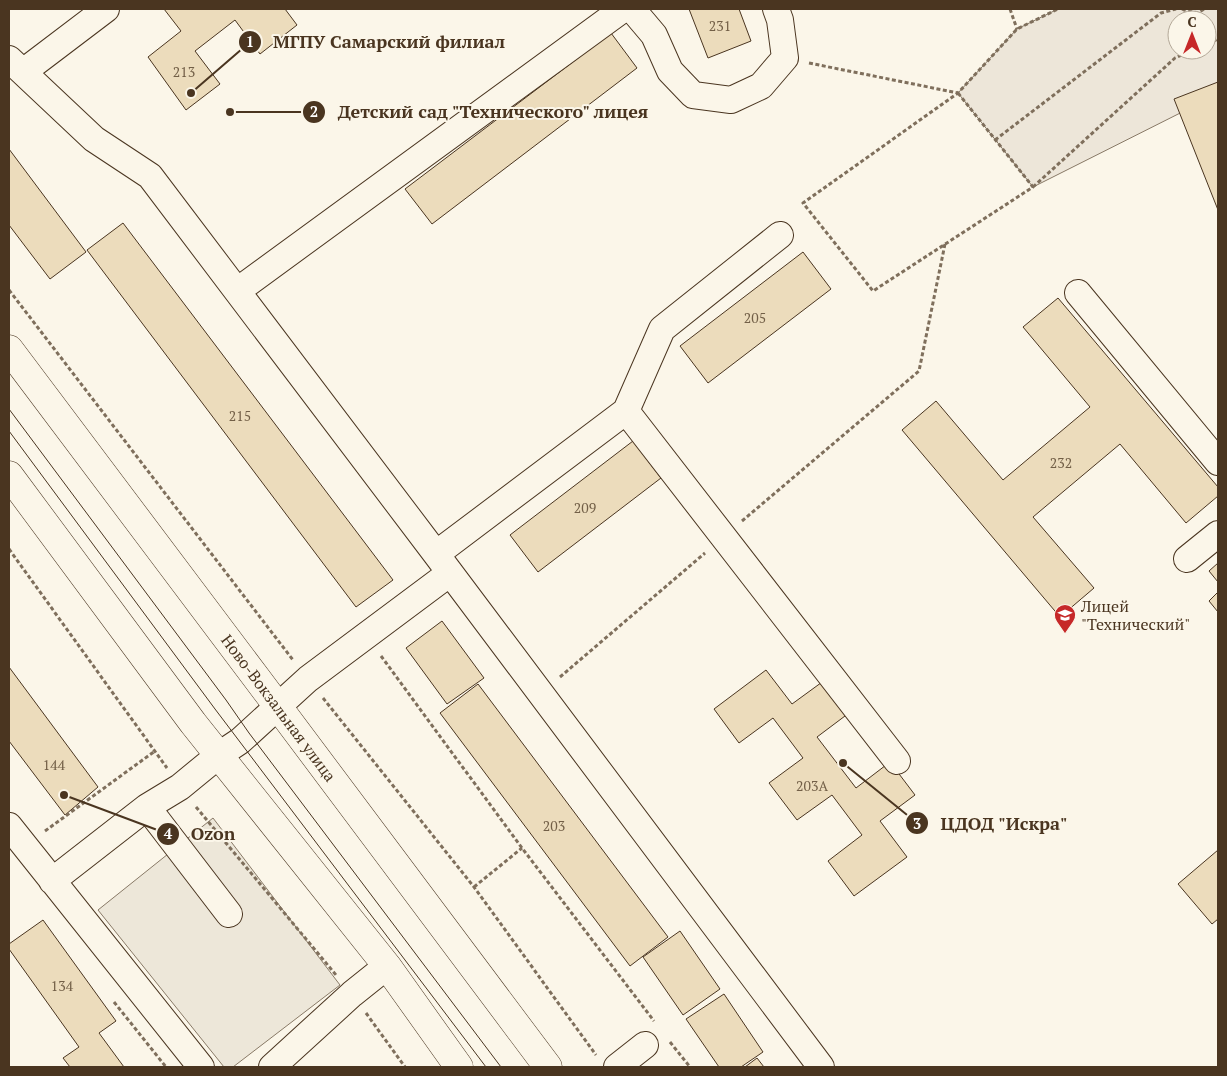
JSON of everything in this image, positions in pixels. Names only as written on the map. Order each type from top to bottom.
[{"type":"main road","name":"Ново-Вокзальная улица","points":[[9,349],[548,1067]]},
{"type":"main road","points":[[9,475],[187,715],[387,966],[459,1067]]},
{"type":"street","points":[[106,9],[16,66],[94,139],[150,176],[821,1067]]},
{"type":"street","points":[[237,291],[623,9]]},
{"type":"street","points":[[632,9],[654,35],[670,71],[693,95],[731,100],[761,86],[785,58],[780,20],[776,9]]},
{"type":"street","points":[[52,881],[147,807],[180,788],[219,755],[240,741],[308,679],[366,636],[443,563],[626,411],[662,329],[780,235]]},
{"type":"street","points":[[1078,293],[1218,462]]},
{"type":"street","points":[[626,411],[897,761]]},
{"type":"street","points":[[1187,559],[1218,534]]},
{"type":"street","points":[[147,807],[229,914]]},
{"type":"street","points":[[9,826],[200,1067]]},
{"type":"street","points":[[272,1067],[352,994],[387,966]]},
{"type":"street","points":[[617,1067],[656,1036]]},
{"type":"path","points":[[1010,9],[1017,30]]},
{"type":"path","points":[[1058,9],[1017,30],[958,93],[803,203],[873,291],[1033,187],[1173,60]]},
{"type":"path","points":[[995,140],[1161,13],[1176,9]]},
{"type":"path","points":[[785,58],[958,93],[1033,187]]},
{"type":"path","points":[[540,693],[919,371],[946,244]]},
{"type":"path","points":[[9,549],[156,751],[180,788],[352,994],[405,1067]]},
{"type":"path","points":[[366,636],[522,848],[656,1036],[690,1067]]},
{"type":"path","points":[[24,847],[156,751]]},
{"type":"path","points":[[474,887],[522,848]]},
{"type":"shaded area","points":[[1058,9],[1218,9],[1218,94],[1033,187],[958,93],[1017,29]]},
{"type":"shaded area","points":[[213,818],[340,985],[233,1067],[224,1067],[98,910]]},
{"type":"building","points":[[164,9],[285,9],[297,25],[260,54],[235,20],[195,51],[220,84],[186,110],[148,57],[181,31]]},
{"type":"building","points":[[689,9],[739,9],[751,41],[708,58]]},
{"type":"building","points":[[611,33],[637,68],[432,224],[405,189]]},
{"type":"building","points":[[1218,82],[1218,210],[1174,99]]},
{"type":"building","points":[[9,149],[86,252],[50,279],[9,225]]},
{"type":"building","points":[[123,223],[393,580],[356,607],[87,250]]},
{"type":"building","points":[[803,252],[831,289],[708,383],[680,346]]},
{"type":"building","points":[[1058,298],[1218,487],[1218,496],[1186,523],[1120,444],[1033,517],[1094,588],[1060,617],[902,430],[936,401],[1003,480],[1090,407],[1023,327]]},
{"type":"building","points":[[633,441],[661,478],[538,572],[510,535]]},
{"type":"building","points":[[1218,563],[1218,582],[1209,571]]},
{"type":"building","points":[[1218,592],[1218,612],[1209,601]]},
{"type":"building","points":[[442,621],[484,678],[447,704],[406,648]]},
{"type":"building","points":[[9,667],[98,787],[65,815],[9,741]]},
{"type":"building","points":[[766,670],[792,704],[829,677],[853,710],[817,737],[856,788],[890,762],[915,795],[880,821],[907,857],[854,896],[828,861],[862,835],[832,795],[797,820],[769,783],[803,758],[773,718],[739,743],[714,709]]},
{"type":"building","points":[[478,684],[668,937],[630,966],[440,713]]},
{"type":"building","points":[[1218,850],[1218,919],[1212,924],[1178,884]]},
{"type":"building","points":[[43,920],[116,1021],[99,1033],[124,1067],[70,1067],[63,1058],[79,1047],[9,949],[9,944]]},
{"type":"building","points":[[680,931],[720,989],[683,1015],[643,957]]},
{"type":"building","points":[[724,994],[763,1052],[741,1067],[719,1067],[686,1019]]},
{"type":"building","points":[[757,1058],[764,1067],[745,1067]]},
{"type":"tram line","points":[[9,409],[249,733],[501,1067]]},
{"type":"tram line","points":[[9,431],[215,709],[486,1067]]},
{"type":"place","name":"МГПУ Самарский филиал","points":[[191,93]]},
{"type":"place","name":"Детский сад \"Технического\" лицея","points":[[230,112]]},
{"type":"place","name":"Лицей \"Технический\"","points":[[1065,634]]},
{"type":"place","name":"ЦДОД \"Искра\"","points":[[843,763]]},
{"type":"place","name":"Ozon","points":[[64,795]]}]
